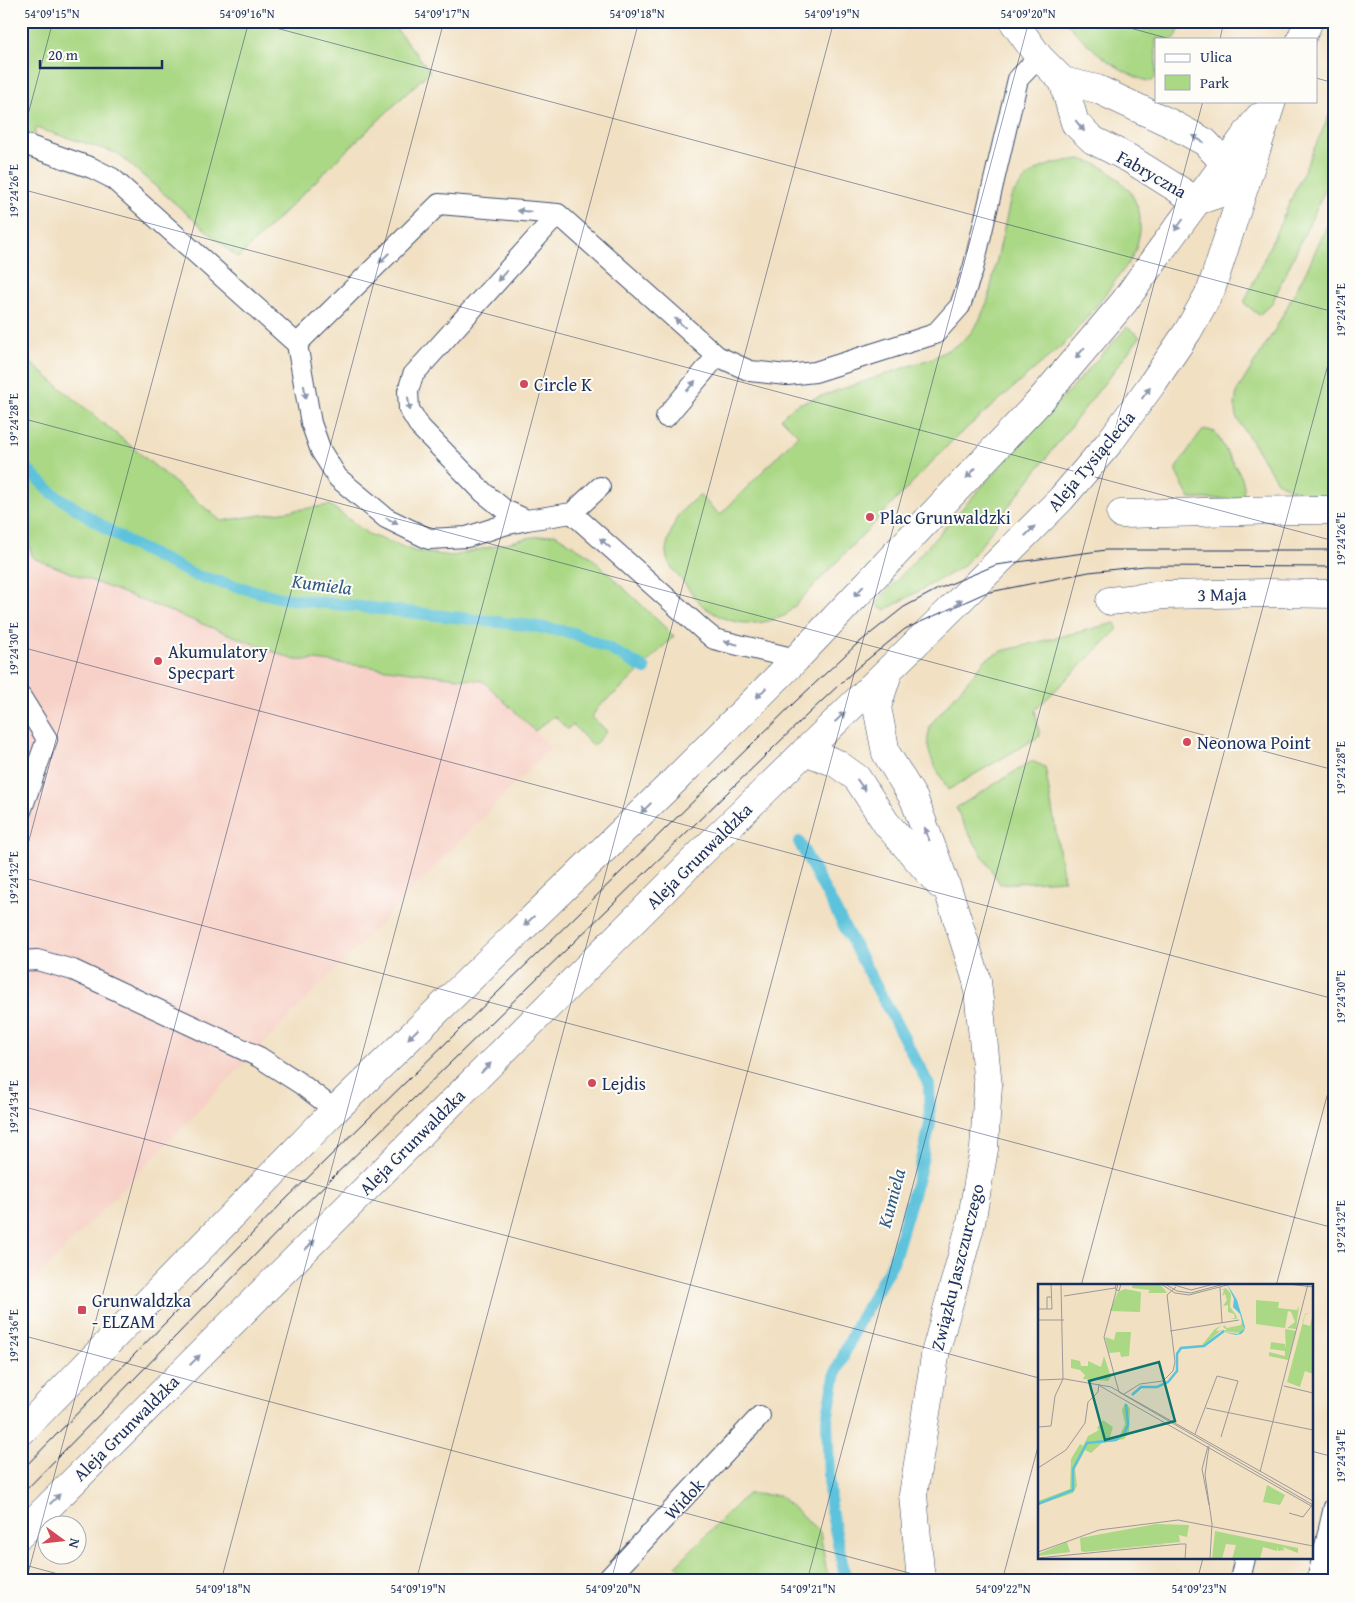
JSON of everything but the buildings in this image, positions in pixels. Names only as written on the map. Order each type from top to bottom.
[{"type":"main road","points":[[1013,21],[1039,57],[1064,81],[1097,89],[1170,123],[1204,142],[1245,185]]},
{"type":"main road","points":[[1301,38],[1309,21]]},
{"type":"main road","name":"Fabryczna","points":[[1064,81],[1075,124],[1092,140],[1130,160],[1197,201],[1245,185]]},
{"type":"main road","name":"Aleja Tysiąclecia","points":[[796,659],[1039,402],[1124,302],[1271,102]]},
{"type":"main road","name":"Aleja Tysiąclecia","points":[[805,751],[1061,499],[1109,444],[1188,331],[1207,297],[1272,102]]},
{"type":"main road","points":[[1121,514],[1334,510]]},
{"type":"main road","name":"3 Maja","points":[[1110,601],[1164,595],[1334,594]]},
{"type":"main road","points":[[21,1432],[334,1110],[673,782],[796,659]]},
{"type":"main road","name":"Związku Jaszczurczego","points":[[889,670],[877,707],[886,753],[914,799],[950,896],[978,982],[988,1085],[984,1149],[971,1224],[936,1350],[913,1495],[921,1581]]},
{"type":"main road","name":"Związku Jaszczurczego","points":[[805,751],[836,763],[857,778],[886,823],[950,896]]},
{"type":"main road","name":"Aleja Grunwaldzka","points":[[21,1534],[805,751]]},
{"type":"lane","points":[[297,344],[439,204],[558,214],[717,356],[750,371],[786,375],[815,372],[935,334],[960,306],[973,269],[1018,78],[1039,57]]},
{"type":"lane","points":[[21,144],[92,168],[112,178],[297,344],[311,423],[321,451],[338,478],[386,518],[428,539],[467,537],[504,525],[572,513],[600,487]]},
{"type":"lane","points":[[527,520],[505,510],[484,493],[420,427],[409,409],[408,391],[414,375],[558,214]]},
{"type":"lane","points":[[666,417],[717,356]]},
{"type":"lane","points":[[572,513],[714,639],[796,659]]},
{"type":"lane","points":[[21,697],[47,739],[21,811]]},
{"type":"lane","points":[[21,961],[37,960],[73,970],[260,1057],[302,1084],[334,1110]]},
{"type":"lane","name":"Widok","points":[[606,1581],[760,1416]]},
{"type":"lane","points":[[1317,1581],[1318,1548],[1334,1507]]},
{"type":"shaded area","points":[[21,520],[34,558],[295,660],[315,660],[483,681],[551,747],[21,1294]]},
{"type":"green space","points":[[21,21],[390,21],[430,71],[238,258],[117,153],[36,128],[21,188]]},
{"type":"green space","points":[[1065,21],[1183,21],[1175,38],[1155,38],[1155,78],[1152,81],[1138,78],[1111,63]]},
{"type":"green space","points":[[1334,105],[1334,171],[1272,303],[1259,315],[1244,303]]},
{"type":"green space","points":[[1080,159],[1106,169],[1130,191],[1140,216],[1140,232],[1136,249],[1130,261],[1067,341],[953,440],[786,615],[764,622],[743,623],[723,618],[703,606],[673,569],[667,557],[668,540],[677,517],[684,508],[699,495],[720,515],[798,435],[781,418],[798,404],[933,358],[957,345],[969,335],[979,321],[988,300],[1011,197],[1032,173],[1048,165]]},
{"type":"green space","points":[[1334,209],[1334,498],[1297,491],[1277,481],[1236,417],[1235,405],[1237,391],[1276,328],[1309,265]]},
{"type":"green space","points":[[1127,327],[1140,337],[1009,506],[979,548],[962,567],[885,610],[877,606],[878,601]]},
{"type":"green space","points":[[21,350],[26,359],[221,521],[330,505],[368,534],[417,552],[453,556],[527,538],[555,534],[590,556],[674,636],[624,686],[598,707],[592,717],[607,731],[593,746],[573,725],[567,729],[554,716],[535,731],[483,681],[315,660],[295,660],[33,558],[21,520]]},
{"type":"green space","points":[[1204,430],[1215,432],[1241,476],[1244,491],[1241,497],[1236,499],[1190,499],[1188,496],[1176,472],[1176,468]]},
{"type":"green space","points":[[1115,623],[1117,630],[1035,710],[1040,736],[948,790],[931,758],[928,741],[929,733],[932,723],[986,659],[1002,651]]},
{"type":"green space","points":[[1032,761],[1045,767],[1064,880],[1000,884],[965,827],[956,808]]},
{"type":"green space","points":[[747,1494],[779,1495],[820,1532],[828,1581],[693,1581],[676,1565]]},
{"type":"waterway","name":"Kumiela","points":[[21,463],[52,493],[129,543],[197,576],[281,598],[533,626],[573,633],[610,649],[645,669]]},
{"type":"waterway","name":"Kumiela","points":[[799,842],[929,1085],[930,1124],[919,1174],[893,1262],[857,1325],[836,1372],[827,1420],[830,1505],[846,1581]]},
{"type":"tram line","points":[[21,1471],[282,1203],[796,701],[856,645],[904,607],[938,589],[996,565],[1106,550],[1334,550]]},
{"type":"tram line","points":[[21,1495],[291,1218],[808,714],[857,668],[905,629],[985,593],[1089,572],[1145,566],[1334,567]]},
{"type":"place","name":"Circle K","points":[[524,384]]},
{"type":"place","name":"Plac Grunwaldzki","points":[[870,517]]},
{"type":"place","name":"Akumulatory Specpart","points":[[158,661]]},
{"type":"place","name":"Neonowa Point","points":[[1187,742]]},
{"type":"place","name":"Lejdis","points":[[592,1083]]},
{"type":"place","name":"Grunwaldzka - ELZAM","points":[[82,1310]]}]
